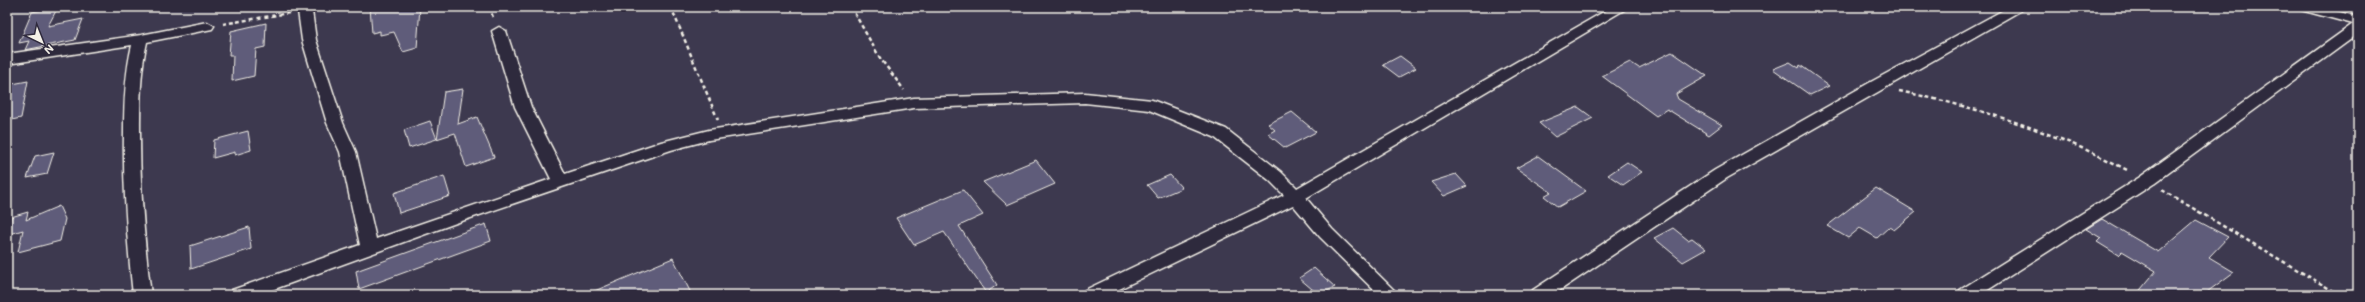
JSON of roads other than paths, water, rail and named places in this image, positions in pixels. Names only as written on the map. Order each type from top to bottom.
[{"type":"street","points":[[1090,295],[1295,197],[1622,7]]},
{"type":"street","points":[[1539,295],[1721,174],[1874,86],[2020,7]]},
{"type":"street","points":[[2306,7],[2358,21]]},
{"type":"street","points":[[305,11],[309,40],[335,123],[348,152],[369,247]]},
{"type":"street","points":[[7,59],[141,40],[207,26]]},
{"type":"street","points":[[1966,295],[2146,181],[2358,27]]},
{"type":"street","points":[[499,31],[523,107],[560,181]]},
{"type":"street","points":[[141,40],[134,64],[131,157],[132,202],[142,295]]},
{"type":"street","points":[[238,295],[369,247],[667,146],[724,133],[914,103],[1085,98],[1152,105],[1220,133],[1275,176],[1326,233],[1390,295]]}]
